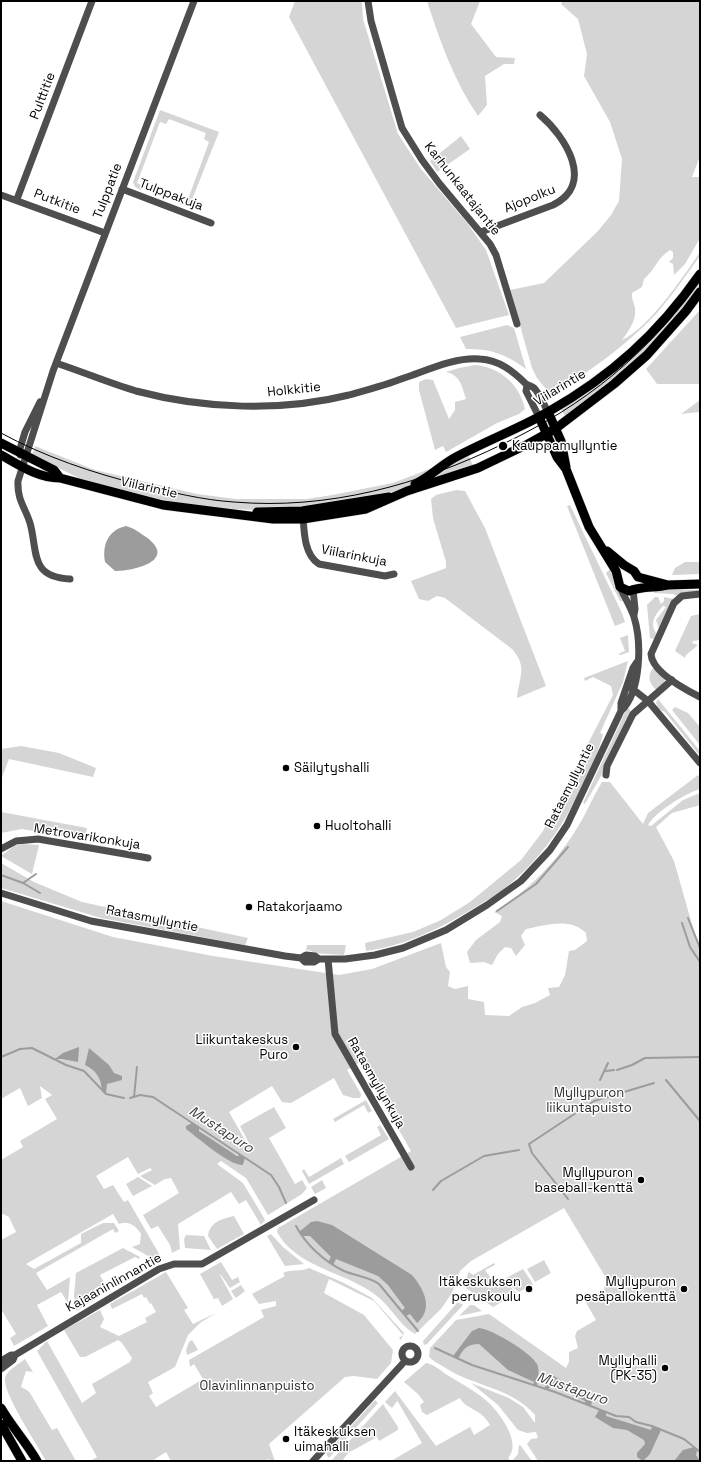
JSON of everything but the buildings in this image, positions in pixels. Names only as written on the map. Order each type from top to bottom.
[{"type":"main road","name":"Viilarintie","points":[[407,491],[454,458],[548,412],[612,370],[649,337],[679,303],[700,274]]},
{"type":"main road","name":"Viilarintie","points":[[1,455],[22,467],[51,478],[60,478],[157,504],[181,508],[233,513],[273,519],[366,509],[381,504],[392,497],[407,491],[478,468],[551,431],[614,384],[648,355],[686,311],[700,292]]},
{"type":"main road","points":[[548,412],[557,457],[566,469],[589,527],[603,548],[616,572],[618,583],[625,590],[668,585],[700,584]]},
{"type":"main road","points":[[539,417],[551,431]]},
{"type":"main road","name":"Viilarintie","points":[[1,443],[54,470],[60,478]]},
{"type":"main road","points":[[603,548],[638,576],[668,585]]},
{"type":"main road","points":[[1,1408],[12,1427],[38,1461]]},
{"type":"main road","points":[[1,1424],[22,1461]]},
{"type":"street","name":"Pulttitie","points":[[17,200],[92,1]]},
{"type":"street","name":"Tulppatie","points":[[22,467],[23,454],[56,363],[194,1]]},
{"type":"street","name":"Karhunkaatajantie","points":[[368,1],[371,21],[396,113],[402,128],[434,177],[481,232],[493,249],[518,324]]},
{"type":"street","name":"Ajopolku","points":[[481,232],[553,205],[563,199],[571,190],[575,178],[574,163],[548,122],[540,115]]},
{"type":"street","name":"Tulppakuja","points":[[122,189],[211,223]]},
{"type":"street","name":"Putkitie","points":[[1,195],[105,233]]},
{"type":"street","name":"Holkkitie","points":[[56,363],[105,381],[149,394],[194,402],[226,405],[286,404],[333,398],[391,383],[471,358],[481,358],[501,364],[518,375],[527,385],[534,389],[548,412]]},
{"type":"street","points":[[527,385],[526,391],[539,417]]},
{"type":"street","points":[[22,467],[18,489],[19,500],[30,523],[34,555],[43,569],[53,576],[70,579]]},
{"type":"street","name":"Viilarinkuja","points":[[303,515],[308,550],[315,562],[384,576],[394,574]]},
{"type":"street","points":[[618,583],[621,572],[631,570]]},
{"type":"street","points":[[635,588],[638,576]]},
{"type":"street","name":"Ratasmyllyntie","points":[[1,893],[91,921],[243,950],[301,958],[306,955],[315,956],[319,959],[328,959],[375,955],[418,943],[440,933],[473,914],[521,881],[550,850],[567,825],[621,711],[621,703],[638,669],[637,634],[634,616],[618,583]]},
{"type":"street","name":"Ratasmyllyntie","points":[[634,616],[635,588]]},
{"type":"street","points":[[700,594],[682,596],[674,602],[652,651],[651,657],[654,664],[672,680],[700,697]]},
{"type":"street","points":[[606,775],[607,766],[633,714],[672,680]]},
{"type":"street","points":[[630,687],[648,701],[700,763]]},
{"type":"street","name":"Metrovarikonkuja","points":[[1,849],[16,841],[38,839],[148,858]]},
{"type":"street","name":"Ratasmyllynkuja","points":[[328,959],[335,1034],[410,1167]]},
{"type":"street","name":"Kajaaninlinnantie","points":[[1,1361],[10,1355],[15,1355],[159,1269],[174,1264],[202,1264],[314,1200]]},
{"type":"street","name":"Kajaaninlinnantie","points":[[1,1369],[13,1360],[15,1355]]},
{"type":"street","points":[[313,1461],[405,1361]]},
{"type":"green space","points":[[295,1],[362,1],[363,19],[398,134],[421,169],[468,224],[486,250],[509,315],[456,328],[289,17]]},
{"type":"green space","points":[[427,1],[480,1],[471,24],[496,57],[515,58],[514,64],[504,64],[485,76],[487,105],[478,116],[469,103],[455,75]]},
{"type":"green space","points":[[563,1],[700,1],[700,156],[692,177],[700,177],[700,238],[685,264],[674,275],[673,264],[669,262],[673,258],[673,252],[670,250],[662,257],[644,279],[642,287],[632,293],[635,317],[632,326],[622,340],[643,325],[665,301],[700,252],[700,256],[662,307],[645,326],[608,357],[555,393],[550,394],[537,378],[532,368],[510,290],[544,283],[598,231],[611,215],[619,201],[622,159],[610,122],[584,76],[587,54],[578,19],[561,4]]},
{"type":"green space","points":[[160,110],[219,132],[189,207],[180,204],[182,200],[187,202],[209,142],[204,139],[206,133],[169,119],[166,124],[160,122],[137,183],[143,186],[141,190],[135,187],[133,182]]},
{"type":"green space","points":[[461,136],[470,149],[437,172],[430,161]]},
{"type":"green space","points":[[700,279],[700,290],[646,353],[565,417],[561,408],[602,381],[641,350]]},
{"type":"green space","points":[[700,310],[700,384],[657,384],[646,369]]},
{"type":"green space","points":[[507,325],[514,328],[526,369],[498,353],[466,349],[460,337]]},
{"type":"green space","points":[[475,365],[493,369],[508,379],[519,392],[525,409],[519,414],[497,423],[446,452],[443,446],[435,450],[419,390],[419,382],[426,379],[433,380],[449,419],[455,410],[455,402],[466,399],[460,382],[451,373],[446,372]]},
{"type":"green space","points":[[700,400],[700,412],[681,414]]},
{"type":"green space","points":[[35,446],[95,470],[197,494],[236,499],[307,499],[393,483],[432,468],[434,470],[398,491],[335,505],[265,510],[223,509],[156,499],[85,481],[32,455]]},
{"type":"green space","points":[[468,454],[474,468],[432,478],[448,465]]},
{"type":"green space","points":[[456,490],[465,491],[485,528],[546,686],[517,698],[521,678],[521,667],[517,655],[512,649],[445,598],[437,596],[428,601],[419,599],[411,581],[446,568],[446,562],[433,518],[431,499],[436,495]]},
{"type":"green space","points":[[570,505],[625,622],[615,626],[567,506]]},
{"type":"green space","points":[[685,562],[700,562],[700,574],[672,575],[675,568]]},
{"type":"green space","points":[[612,567],[614,586],[625,601],[620,601],[606,573]]},
{"type":"green space","points":[[653,590],[700,590],[700,592],[677,596],[673,594],[654,593]]},
{"type":"green space","points":[[655,597],[658,597],[661,604],[664,601],[664,597],[674,599],[659,629],[656,620],[666,607],[663,606],[654,618],[653,625],[656,633],[654,639],[650,638],[647,605]]},
{"type":"green space","points":[[700,614],[700,640],[693,641],[692,643],[698,645],[686,655],[685,658],[675,651],[691,616]]},
{"type":"green space","points":[[628,635],[629,652],[621,655],[618,654],[625,651],[620,638]]},
{"type":"green space","points":[[628,661],[623,682],[600,733],[603,734],[595,758],[577,797],[553,837],[534,861],[500,892],[455,919],[418,937],[380,949],[366,951],[365,943],[413,932],[441,920],[470,902],[521,860],[543,831],[613,695],[611,686],[593,677],[585,681],[584,678]]},
{"type":"green space","points":[[653,668],[665,678],[664,683],[657,690],[654,688],[650,680],[650,674]]},
{"type":"green space","points":[[658,699],[700,751],[700,756],[665,712],[659,709],[656,703]]},
{"type":"green space","points":[[675,707],[688,713],[700,727],[700,745],[672,710]]},
{"type":"green space","points":[[627,708],[630,709],[630,714],[601,776],[585,804],[583,803]]},
{"type":"green space","points":[[21,746],[59,753],[96,768],[93,777],[9,759],[1,780],[1,749]]},
{"type":"green space","name":"Myllypuron liikuntapuisto","points":[[698,775],[700,778],[700,789],[687,794],[671,804],[657,814],[648,825],[651,826],[683,800],[700,793],[700,805],[672,813],[656,827],[674,861],[697,942],[700,947],[700,1461],[538,1461],[527,1444],[531,1439],[538,1438],[536,1432],[527,1433],[518,1430],[498,1405],[471,1383],[509,1398],[523,1407],[535,1423],[535,1415],[515,1398],[456,1374],[429,1357],[430,1348],[456,1320],[489,1314],[566,1368],[569,1362],[569,1352],[578,1348],[575,1336],[577,1331],[596,1320],[585,1301],[604,1290],[605,1285],[609,1283],[564,1208],[471,1261],[460,1271],[452,1293],[441,1309],[415,1334],[404,1326],[378,1297],[353,1282],[310,1262],[297,1254],[286,1244],[277,1232],[278,1228],[411,1151],[360,1062],[347,1070],[361,1094],[360,1098],[353,1098],[343,1095],[334,1078],[291,1103],[282,1102],[272,1086],[229,1112],[249,1147],[251,1147],[240,1126],[274,1107],[286,1128],[269,1138],[295,1184],[302,1180],[307,1188],[302,1194],[268,1215],[246,1178],[221,1161],[217,1164],[243,1183],[265,1220],[261,1225],[246,1200],[239,1204],[231,1192],[178,1224],[180,1249],[172,1253],[170,1245],[158,1226],[151,1229],[143,1215],[179,1193],[171,1178],[165,1179],[155,1185],[140,1176],[152,1170],[150,1168],[138,1174],[128,1157],[96,1176],[104,1189],[113,1185],[124,1202],[128,1200],[162,1259],[159,1262],[132,1247],[140,1244],[141,1234],[132,1224],[119,1224],[113,1214],[26,1264],[34,1269],[81,1243],[81,1234],[103,1223],[114,1223],[119,1231],[115,1233],[113,1229],[36,1273],[47,1290],[70,1277],[68,1303],[61,1292],[37,1305],[48,1326],[14,1346],[10,1338],[16,1334],[1,1309],[1,1240],[16,1232],[9,1217],[1,1213],[1,1160],[23,1147],[20,1141],[57,1119],[45,1099],[52,1095],[40,1086],[42,1098],[28,1106],[20,1088],[1,1099],[1,901],[113,937],[213,956],[339,975],[372,969],[441,943],[446,967],[450,972],[448,986],[455,989],[468,986],[468,999],[484,1002],[485,1015],[509,1016],[522,1007],[535,1003],[550,995],[548,988],[559,987],[565,975],[569,951],[575,950],[587,941],[586,933],[573,925],[565,924],[550,924],[526,929],[521,936],[525,945],[516,956],[511,948],[505,947],[498,954],[492,965],[484,962],[470,963],[467,952],[476,940],[500,922],[502,916],[494,912],[529,886],[557,857],[578,827],[602,782],[610,782],[643,824],[648,813]],"holes":[[[198,1130],[215,1143],[245,1158],[243,1165],[238,1165],[225,1158],[194,1134]]]},
{"type":"green space","points":[[1,812],[87,828],[84,840],[22,829],[1,833]]},
{"type":"green space","points":[[23,844],[39,845],[32,874],[1,856],[14,846]]},
{"type":"green space","points":[[1,863],[34,882],[82,902],[248,938],[245,945],[101,918],[1,888]]},
{"type":"green space","points":[[307,945],[346,945],[344,955],[312,953],[312,951],[306,950]]},
{"type":"green space","points":[[366,1100],[372,1111],[368,1113],[364,1105],[335,1122],[333,1119]]},
{"type":"green space","points":[[380,1125],[389,1139],[349,1162],[345,1156],[381,1135],[377,1127]]},
{"type":"green space","points":[[341,1158],[344,1164],[309,1184],[302,1171],[304,1169],[309,1177]]},
{"type":"green space","points":[[138,1177],[152,1186],[133,1196],[126,1184]]},
{"type":"green space","points":[[322,1180],[326,1188],[315,1194],[311,1187]]},
{"type":"green space","points":[[234,1216],[244,1234],[217,1249],[208,1236],[211,1227],[221,1220]]},
{"type":"green space","points":[[271,1234],[283,1247],[304,1264],[285,1266],[267,1236]]},
{"type":"green space","points":[[186,1235],[204,1236],[211,1250],[185,1248],[184,1239]]},
{"type":"green space","points":[[123,1248],[140,1257],[139,1259],[135,1257],[100,1275],[103,1281],[99,1297],[76,1311],[74,1296],[76,1273]]},
{"type":"green space","points":[[544,1260],[551,1273],[535,1282],[527,1269]]},
{"type":"green space","points":[[221,1262],[232,1280],[238,1277],[240,1282],[230,1288],[220,1275],[233,1299],[222,1306],[218,1298],[214,1299],[200,1274]]},
{"type":"green space","points":[[494,1263],[495,1265],[485,1270],[493,1281],[501,1278],[517,1293],[493,1307],[463,1286],[469,1272],[473,1275]]},
{"type":"green space","name":"Olavinlinnanpuisto","points":[[309,1268],[344,1283],[372,1298],[404,1333],[401,1340],[399,1338],[403,1335],[374,1301],[329,1279],[324,1293],[364,1315],[393,1350],[391,1363],[377,1379],[354,1376],[345,1377],[269,1444],[275,1461],[270,1461],[268,1459],[264,1461],[171,1461],[166,1452],[152,1461],[90,1461],[97,1457],[37,1351],[47,1341],[82,1403],[96,1393],[92,1384],[130,1362],[132,1358],[122,1343],[118,1340],[85,1357],[80,1357],[64,1330],[100,1310],[104,1319],[100,1327],[119,1336],[147,1322],[145,1318],[156,1312],[151,1303],[150,1304],[146,1297],[144,1298],[142,1294],[112,1309],[110,1304],[166,1272],[188,1308],[184,1310],[193,1324],[216,1313],[200,1323],[188,1335],[175,1367],[148,1382],[153,1393],[149,1396],[156,1407],[203,1379],[194,1364],[190,1367],[189,1360],[264,1317],[261,1310],[276,1306],[276,1301],[259,1304],[252,1294],[285,1276],[283,1273]]},
{"type":"green space","points":[[523,1269],[533,1284],[519,1292],[509,1285],[506,1278]]},
{"type":"green space","points":[[241,1285],[245,1291],[236,1298],[231,1291]]},
{"type":"green space","points":[[457,1303],[463,1305],[427,1344],[424,1345],[423,1341]]},
{"type":"green space","points":[[470,1305],[474,1305],[482,1311],[459,1316]]},
{"type":"green space","points":[[192,1340],[198,1350],[187,1355],[186,1350],[189,1342]]},
{"type":"green space","points":[[25,1359],[33,1372],[26,1371],[21,1387],[30,1393],[52,1430],[57,1428],[76,1461],[46,1461],[21,1419],[9,1395],[6,1385],[6,1375]]},
{"type":"green space","points":[[426,1363],[435,1366],[475,1392],[495,1409],[504,1422],[511,1438],[513,1445],[512,1452],[508,1458],[511,1461],[391,1461],[422,1443],[398,1402],[397,1401],[392,1408],[385,1402],[395,1391],[436,1446],[470,1427],[474,1435],[490,1425],[482,1415],[466,1405],[460,1398],[427,1415],[422,1412],[420,1405],[424,1402],[418,1394],[404,1382]]},
{"type":"green space","points":[[375,1400],[378,1403],[329,1458],[326,1454]]},
{"type":"green space","points":[[383,1404],[398,1427],[398,1430],[379,1441],[377,1437],[348,1453],[342,1461],[333,1461],[332,1460]]},
{"type":"green space","points":[[519,1445],[532,1461],[512,1461],[518,1454]]},
{"type":"water","points":[[126,526],[134,529],[155,545],[157,552],[156,558],[150,563],[133,569],[115,571],[105,562],[104,550],[111,535],[120,528]]},
{"type":"water","points":[[79,1047],[78,1062],[55,1059],[63,1053]]},
{"type":"water","points":[[89,1048],[109,1065],[114,1073],[122,1076],[122,1080],[107,1084],[106,1094],[102,1091],[101,1082],[98,1075],[85,1065]]},
{"type":"water","points":[[192,1123],[199,1128],[199,1131],[237,1156],[240,1155],[245,1158],[243,1165],[223,1157],[186,1129],[186,1126]]},
{"type":"water","points":[[317,1221],[332,1225],[412,1275],[420,1286],[426,1305],[425,1312],[417,1323],[410,1314],[406,1316],[401,1311],[405,1308],[388,1285],[378,1276],[336,1259],[333,1265],[328,1262],[331,1257],[310,1236],[302,1236],[299,1232],[311,1222]]},
{"type":"water","points":[[479,1328],[493,1332],[527,1353],[533,1359],[537,1364],[538,1369],[537,1386],[533,1386],[534,1382],[508,1370],[479,1344],[468,1346],[458,1359],[453,1356],[472,1331]]},
{"type":"water","points":[[554,1376],[592,1401],[591,1406],[585,1403],[585,1401],[556,1386],[550,1387],[548,1390],[544,1389],[550,1377]]},
{"type":"water","points":[[599,1410],[606,1412],[606,1416],[651,1430],[652,1426],[661,1430],[650,1454],[643,1461],[637,1457],[637,1453],[645,1444],[644,1440],[627,1430],[613,1428],[595,1417]]},
{"type":"water","points":[[694,1447],[697,1451],[696,1455],[700,1461],[674,1461],[683,1450]]},
{"type":"waterway","points":[[497,911],[536,884],[568,847]]},
{"type":"waterway","points":[[23,883],[36,874]]},
{"type":"waterway","points":[[1,875],[23,883],[40,893]]},
{"type":"waterway","points":[[688,918],[700,948]]},
{"type":"waterway","points":[[682,923],[690,947],[700,962]]},
{"type":"waterway","name":"Mustapuro","points":[[1,1057],[20,1049],[32,1048],[66,1065],[84,1071],[106,1094],[124,1098]]},
{"type":"waterway","points":[[617,1070],[632,1065],[645,1058],[700,1057]]},
{"type":"waterway","points":[[600,1080],[608,1063]]},
{"type":"waterway","points":[[134,1097],[137,1067]]},
{"type":"waterway","points":[[606,1071],[614,1070]]},
{"type":"waterway","points":[[666,1080],[700,1121]]},
{"type":"waterway","points":[[568,1199],[532,1153],[529,1144],[594,1101],[654,1083]]},
{"type":"waterway","name":"Mustapuro","points":[[130,1098],[140,1095],[153,1097],[271,1175],[279,1187],[286,1203]]},
{"type":"waterway","points":[[433,1190],[441,1181],[484,1156],[519,1150]]},
{"type":"waterway","name":"Mustapuro","points":[[296,1226],[305,1240],[330,1263],[344,1271],[379,1284],[418,1331]]},
{"type":"waterway","name":"Mustapuro","points":[[435,1348],[472,1365],[555,1392],[616,1416],[629,1417],[636,1422],[652,1426],[684,1439],[700,1452]]},
{"type":"tram line","points":[[1,433],[35,450],[87,470],[141,485],[210,499],[234,502],[304,502],[338,498],[372,491],[406,482],[471,459],[533,429],[561,412],[613,375],[636,354],[680,307],[700,280]]},
{"type":"place","name":"Kauppamyllyntie","points":[[503,446]]},
{"type":"place","name":"Säilytyshalli","points":[[286,768]]},
{"type":"place","name":"Huoltohalli","points":[[317,826]]},
{"type":"place","name":"Ratakorjaamo","points":[[249,907]]},
{"type":"place","name":"Liikuntakeskus Puro","points":[[296,1047]]},
{"type":"place","name":"Myllypuron baseball-kenttä","points":[[641,1180]]},
{"type":"place","name":"Itäkeskuksen peruskoulu","points":[[529,1289]]},
{"type":"place","name":"Myllypuron pesäpallokenttä","points":[[684,1289]]},
{"type":"place","name":"Myllyhalli (PK-35)","points":[[665,1368]]},
{"type":"place","name":"Itäkeskuksen uimahalli","points":[[286,1439]]}]
